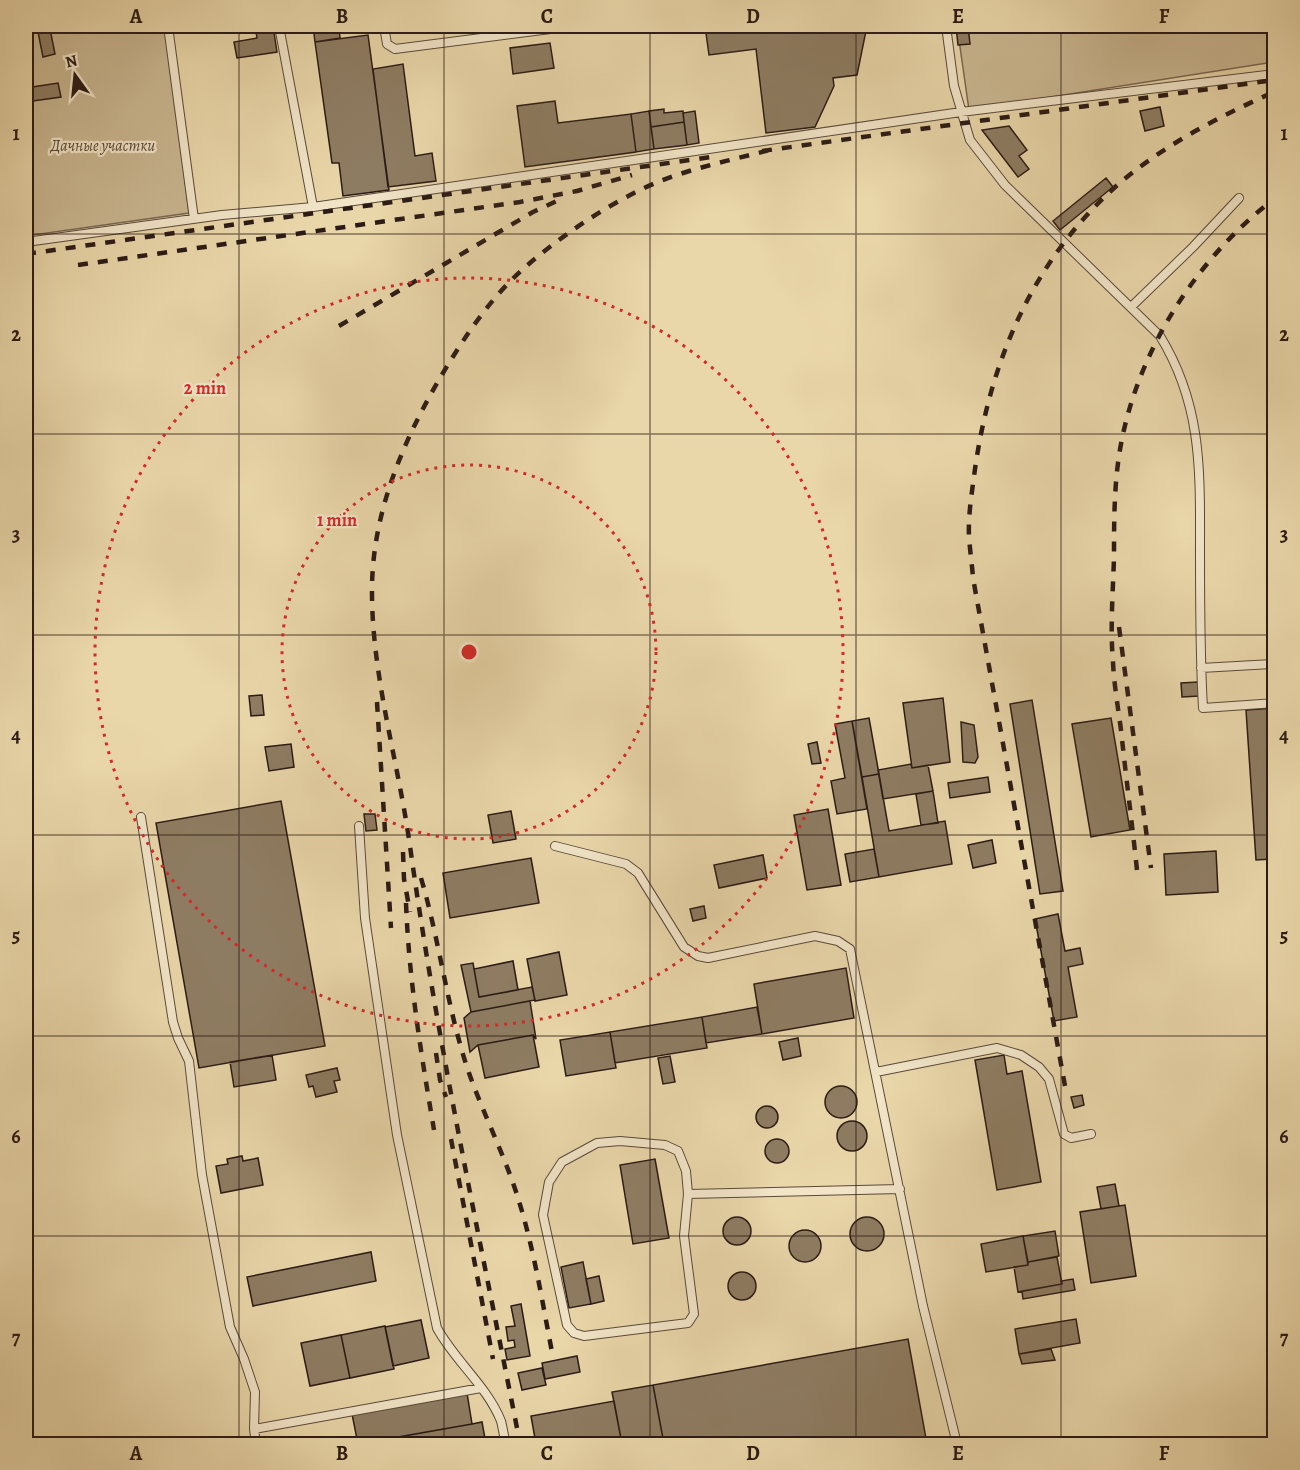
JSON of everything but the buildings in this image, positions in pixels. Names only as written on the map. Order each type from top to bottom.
[{"type":"lane","points":[[168,26],[194,219]]},
{"type":"lane","points":[[199,26],[203,28],[219,26]]},
{"type":"lane","points":[[279,26],[313,207]]},
{"type":"lane","points":[[384,26],[387,44],[395,49],[574,26]]},
{"type":"lane","points":[[946,26],[954,86],[970,140],[1005,185],[1160,336],[1175,361],[1194,417],[1200,466],[1203,708],[1275,703]]},
{"type":"lane","points":[[26,242],[194,219],[313,207],[961,112],[1275,74]]},
{"type":"lane","points":[[1131,307],[1193,247],[1239,198]]},
{"type":"lane","points":[[1201,668],[1275,664]]},
{"type":"lane","points":[[141,817],[172,1022],[189,1061],[202,1175],[230,1327],[255,1392],[256,1444]]},
{"type":"lane","points":[[359,826],[365,918],[396,1124],[437,1328],[444,1341],[481,1388],[502,1424],[506,1444]]},
{"type":"lane","points":[[555,846],[626,864],[639,873],[684,947],[698,956],[708,958],[815,936],[838,941],[850,949],[923,1306],[957,1444]]},
{"type":"lane","points":[[876,1072],[997,1048],[1022,1055],[1039,1067],[1049,1079],[1064,1134],[1071,1138],[1091,1134]]},
{"type":"lane","points":[[620,1141],[665,1145],[678,1152],[686,1172],[688,1194],[684,1236],[694,1314],[688,1323],[584,1336],[574,1333],[567,1325],[543,1215],[549,1182],[562,1162],[597,1143],[620,1141]]},
{"type":"lane","points":[[688,1194],[900,1189]]},
{"type":"lane","points":[[254,1429],[481,1388]]},
{"type":"green space","name":"Дачные участки","points":[[26,26],[166,26],[189,213],[26,236]]},
{"type":"green space","points":[[957,26],[1274,26],[1274,62],[969,110]]},
{"type":"railway","points":[[762,151],[1274,80]]},
{"type":"railway","points":[[1065,1086],[973,578],[969,537],[970,503],[982,428],[992,387],[1022,311],[1041,276],[1091,210],[1122,181],[1176,142],[1274,92]]},
{"type":"railway","points":[[517,1428],[446,1065],[405,814],[380,685],[372,587],[379,527],[396,470],[420,415],[457,350],[474,325],[512,279],[562,237],[634,193],[683,173],[770,150]]},
{"type":"railway","points":[[26,254],[718,156]]},
{"type":"railway","points":[[78,265],[520,202],[577,191],[632,175]]},
{"type":"railway","points":[[339,326],[533,212],[561,199]]},
{"type":"railway","points":[[1137,870],[1112,649],[1115,500],[1121,444],[1142,373],[1176,307],[1221,248],[1246,222],[1274,199]]},
{"type":"railway","points":[[1119,627],[1151,868]]},
{"type":"railway","points":[[377,702],[391,928]]},
{"type":"railway","points":[[403,852],[404,879],[410,912]]},
{"type":"railway","points":[[421,878],[461,1049],[513,1183],[526,1224],[552,1352]]},
{"type":"railway","points":[[406,903],[413,989],[434,1130]]},
{"type":"railway","points":[[436,1053],[440,1080],[446,1097]]},
{"type":"railway","points":[[451,1139],[493,1359]]}]
